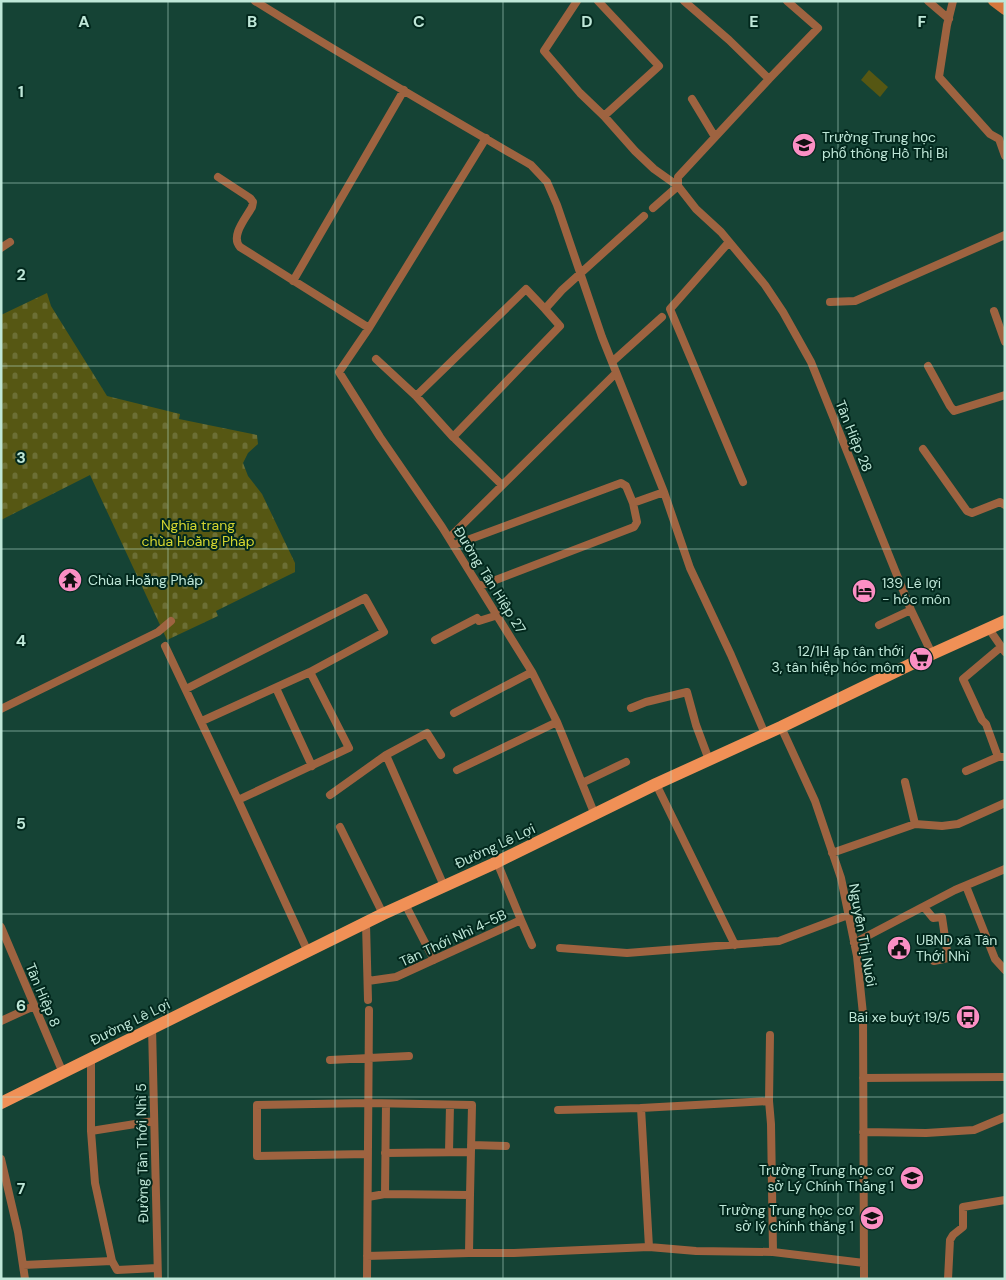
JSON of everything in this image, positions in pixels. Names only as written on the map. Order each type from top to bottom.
[{"type":"main road","name":"Đường Lê Lợi","points":[[1,1103],[383,914],[497,862],[656,784],[1005,621]]},
{"type":"street","points":[[255,1],[358,65],[531,165],[547,182],[557,205],[616,373],[664,492],[690,568],[731,655],[765,734]]},
{"type":"street","name":"Tân Hiệp 28","points":[[576,1],[544,51],[580,93],[654,169],[678,186],[696,209],[729,242],[766,285],[784,312],[811,362],[911,610],[932,654]]},
{"type":"street","points":[[598,1],[659,66],[604,116]]},
{"type":"street","points":[[684,1],[769,78]]},
{"type":"street","points":[[652,208],[678,186],[678,177],[818,28],[787,1]]},
{"type":"street","points":[[928,1],[949,19]]},
{"type":"street","points":[[954,1],[939,77],[990,134],[1002,138],[1005,156]]},
{"type":"street","points":[[993,1],[1005,10]]},
{"type":"street","points":[[293,281],[404,90]]},
{"type":"street","points":[[692,99],[715,137]]},
{"type":"street","points":[[218,177],[250,198],[253,202],[236,237],[236,243],[369,328],[486,138]]},
{"type":"street","points":[[545,309],[562,290],[644,216]]},
{"type":"street","points":[[830,302],[855,301],[1005,235]]},
{"type":"street","points":[[1,248],[10,242]]},
{"type":"street","points":[[729,242],[670,309],[743,482]]},
{"type":"street","points":[[416,396],[526,289],[545,309],[560,326],[453,437]]},
{"type":"street","points":[[994,311],[1005,342]]},
{"type":"street","points":[[612,362],[662,317]]},
{"type":"street","name":"Đường Tân Hiệp 27","points":[[369,328],[339,372],[380,437],[454,545],[532,672],[556,722],[595,815]]},
{"type":"street","points":[[376,359],[416,396],[453,437],[502,485]]},
{"type":"street","points":[[928,366],[954,411],[1005,395]]},
{"type":"street","points":[[449,538],[616,373]]},
{"type":"street","points":[[923,449],[967,511],[972,513],[1000,502],[1005,505]]},
{"type":"street","points":[[454,545],[621,483],[626,486],[638,522],[634,527],[480,586]]},
{"type":"street","points":[[633,503],[664,492]]},
{"type":"street","points":[[186,688],[365,598],[384,632],[310,672],[202,721]]},
{"type":"street","points":[[879,625],[911,610]]},
{"type":"street","points":[[435,640],[477,618],[479,621],[498,616]]},
{"type":"street","points":[[1,709],[158,632],[171,621]]},
{"type":"street","points":[[966,771],[1001,757],[964,680],[1003,650],[989,629]]},
{"type":"street","points":[[165,646],[202,721],[308,952]]},
{"type":"street","points":[[238,800],[350,748],[310,672]]},
{"type":"street","points":[[454,714],[532,672]]},
{"type":"street","points":[[276,688],[312,766]]},
{"type":"street","points":[[631,708],[646,702],[687,692],[696,725],[709,760]]},
{"type":"street","points":[[457,770],[556,722]]},
{"type":"street","name":"Nguyễn Thị Nuôi","points":[[781,727],[815,801],[841,878],[854,943],[863,1014],[864,1279]]},
{"type":"street","points":[[330,795],[386,755],[427,733],[441,755]]},
{"type":"street","points":[[386,755],[444,886]]},
{"type":"street","points":[[582,783],[626,762]]},
{"type":"street","points":[[906,782],[915,824]]},
{"type":"street","points":[[656,784],[735,945]]},
{"type":"street","points":[[832,853],[915,824],[936,826],[958,824],[1005,803]]},
{"type":"street","points":[[340,827],[383,914]]},
{"type":"street","points":[[497,862],[521,920]]},
{"type":"street","points":[[854,943],[966,886],[1005,869]]},
{"type":"street","points":[[966,886],[995,959],[1005,970]]},
{"type":"street","points":[[405,904],[434,960]]},
{"type":"street","points":[[924,907],[933,918],[942,917],[948,958],[934,961]]},
{"type":"street","points":[[560,948],[627,953],[779,941],[848,915]]},
{"type":"street","name":"Tân Thới Nhì 4-5B","points":[[368,980],[396,977],[521,920],[532,945]]},
{"type":"street","points":[[366,924],[368,1000]]},
{"type":"street","name":"Tân Hiệp 8","points":[[1,927],[63,1073]]},
{"type":"street","points":[[1,1021],[34,1006]]},
{"type":"street","points":[[366,1279],[369,1103],[368,1010]]},
{"type":"street","name":"Đường Tân Thới Nhì 5","points":[[152,1027],[158,1279]]},
{"type":"street","points":[[770,1035],[769,1101],[773,1252]]},
{"type":"street","points":[[330,1060],[409,1056]]},
{"type":"street","points":[[91,1058],[91,1131],[95,1182],[112,1261],[117,1270],[157,1268]]},
{"type":"street","points":[[863,1078],[1005,1077]]},
{"type":"street","points":[[558,1110],[641,1108],[769,1101]]},
{"type":"street","points":[[368,1154],[257,1156],[257,1105],[369,1103],[472,1105],[469,1253]]},
{"type":"street","points":[[385,1194],[386,1104]]},
{"type":"street","points":[[449,1152],[450,1105]]},
{"type":"street","points":[[641,1108],[649,1247]]},
{"type":"street","points":[[863,1132],[926,1133],[974,1130],[1005,1118]]},
{"type":"street","points":[[91,1131],[154,1121]]},
{"type":"street","points":[[385,1153],[449,1152],[506,1146]]},
{"type":"street","points":[[1,1159],[18,1232],[24,1279]]},
{"type":"street","points":[[368,1197],[385,1194],[470,1195]]},
{"type":"street","points":[[948,1279],[950,1240],[963,1227],[963,1207],[1005,1200]]},
{"type":"street","points":[[367,1256],[514,1253],[649,1247],[696,1251],[773,1252],[864,1263]]},
{"type":"street","points":[[23,1265],[112,1261]]},
{"type":"green space","points":[[869,70],[888,87],[880,97],[861,80]]},
{"type":"green space","name":"Nghĩa trang chùa Hoằng Pháp","points":[[47,293],[51,306],[107,396],[180,414],[179,419],[257,435],[258,444],[248,453],[243,463],[248,476],[262,494],[295,563],[295,572],[216,611],[218,616],[167,640],[90,475],[1,520],[1,315]]},
{"type":"place","name":"Trường Trung học phổ thông Hồ Thị Bi","points":[[804,145]]},
{"type":"place","name":"Chùa Hoằng Pháp","points":[[70,580]]},
{"type":"place","name":"139 Lê lợi - hóc môn","points":[[864,591]]},
{"type":"place","name":"12/1H ấp tân thới 3, tân hiệp hóc môm","points":[[921,659]]},
{"type":"place","name":"UBND xã Tân Thới Nhì","points":[[899,948]]},
{"type":"place","name":"Bãi xe buýt 19/5","points":[[968,1017]]},
{"type":"place","name":"Trường Trung học cơ sở Lý Chính Thắng 1","points":[[912,1178]]},
{"type":"place","name":"Trường Trung học cơ sở lý chính thắng 1","points":[[872,1218]]}]
